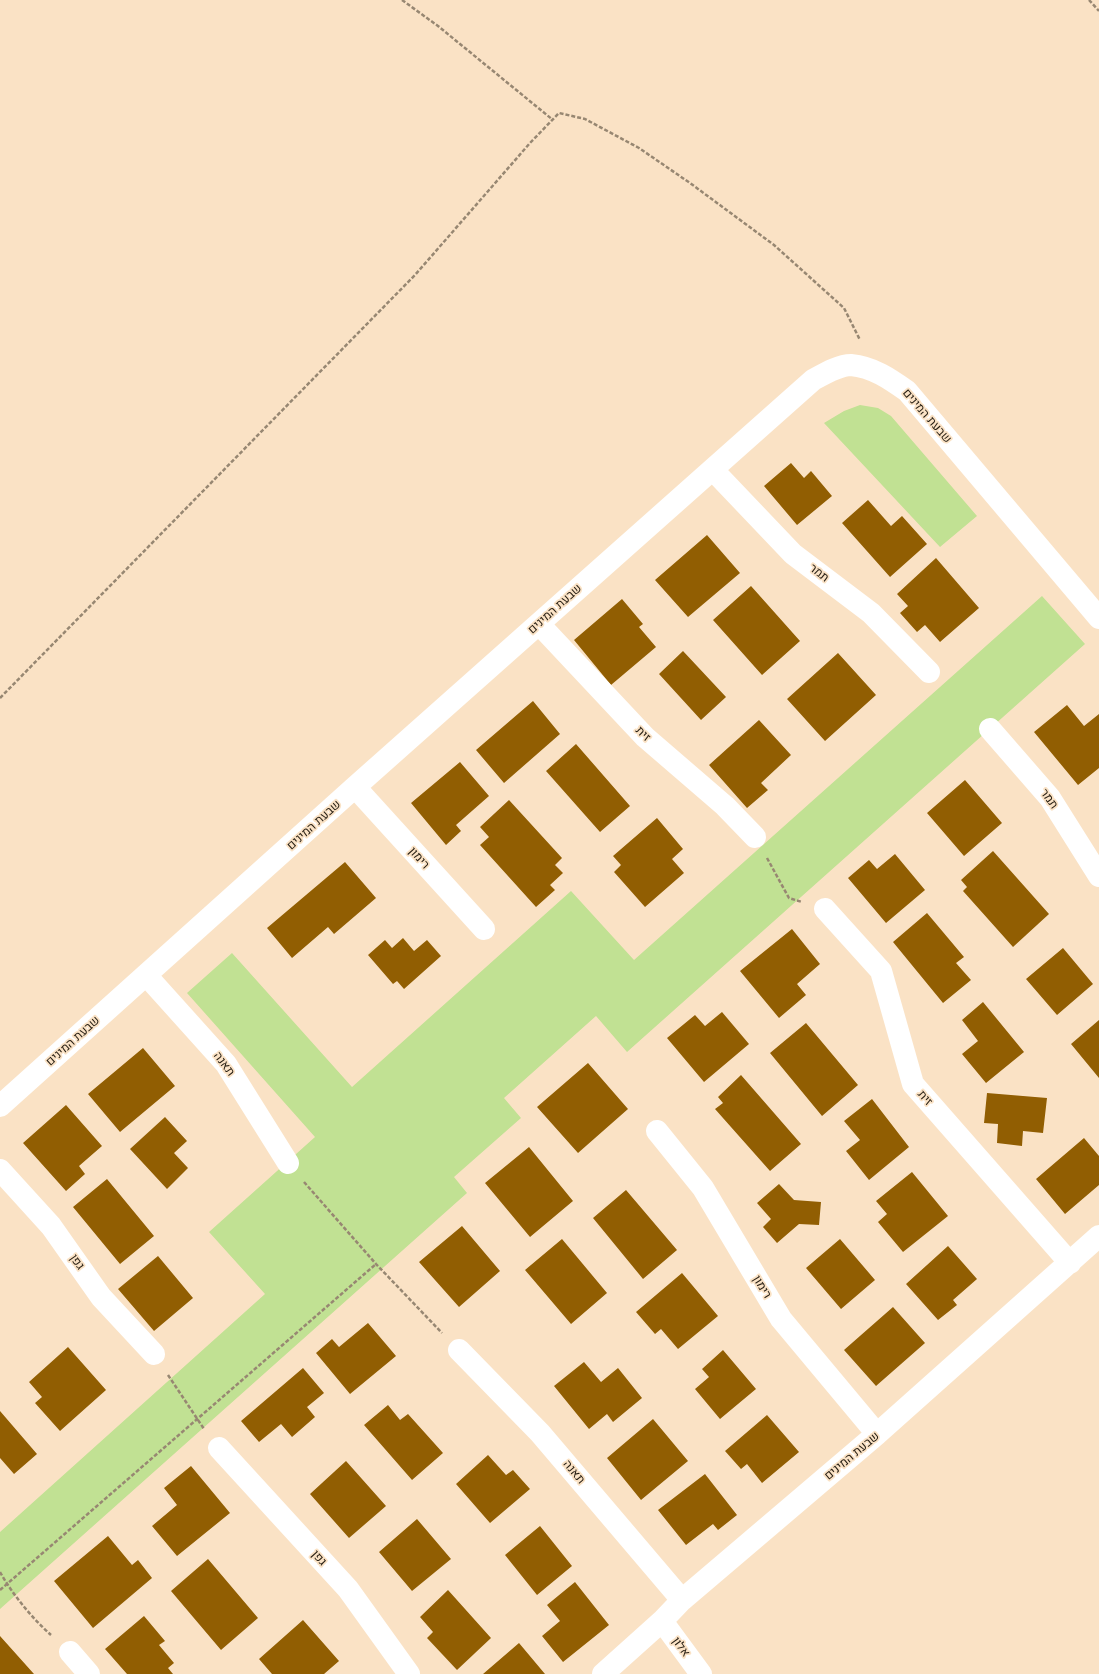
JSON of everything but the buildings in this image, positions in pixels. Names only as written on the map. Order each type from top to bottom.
[{"type":"street","name":"שבעת המינים","points":[[0,1106],[355,787],[814,380],[831,371],[850,365],[875,371],[888,377],[907,391],[1099,618]]},
{"type":"street","name":"תמר","points":[[713,470],[794,554],[871,613],[929,672]]},
{"type":"street","name":"זית","points":[[539,624],[645,737],[725,806],[755,837]]},
{"type":"street","name":"תמר","points":[[990,729],[1050,798],[1099,876]]},
{"type":"street","name":"רימון","points":[[355,787],[484,929]]},
{"type":"street","name":"זית","points":[[825,909],[881,971],[913,1084],[1070,1263]]},
{"type":"street","name":"תאנה","points":[[146,975],[226,1064],[288,1163]]},
{"type":"street","name":"רימון","points":[[657,1131],[703,1188],[781,1319],[877,1434]]},
{"type":"street","name":"גפן","points":[[0,1170],[51,1226],[101,1297],[154,1354]]},
{"type":"street","name":"שבעת המינים","points":[[603,1674],[662,1621],[682,1600],[877,1434],[1099,1236]]},
{"type":"street","name":"תאנה","points":[[459,1350],[540,1433],[682,1600]]},
{"type":"street","name":"גפן","points":[[219,1448],[348,1589],[409,1674]]},
{"type":"street","name":"אלון","points":[[662,1621],[701,1674]]},
{"type":"street","points":[[70,1652],[89,1674]]},
{"type":"path","points":[[402,0],[438,26],[553,120]]},
{"type":"path","points":[[1089,0],[1099,11]]},
{"type":"path","points":[[0,698],[415,275],[530,143],[559,113],[585,119],[639,148],[690,183],[774,245],[844,308],[875,371]]},
{"type":"path","points":[[755,837],[789,898],[825,909]]},
{"type":"path","points":[[288,1163],[376,1264],[459,1350]]},
{"type":"path","points":[[0,1590],[376,1264]]},
{"type":"path","points":[[154,1354],[197,1419],[219,1448]]},
{"type":"path","points":[[0,1572],[7,1585],[38,1624],[70,1652]]},
{"type":"green space","points":[[860,405],[878,408],[891,416],[977,516],[940,547],[824,423],[844,411]]},
{"type":"green space","points":[[1042,596],[1085,644],[627,1052],[596,1016],[504,1098],[521,1118],[454,1177],[467,1193],[0,1609],[0,1532],[265,1294],[209,1232],[315,1137],[187,993],[232,953],[352,1087],[571,891],[634,960]]}]
